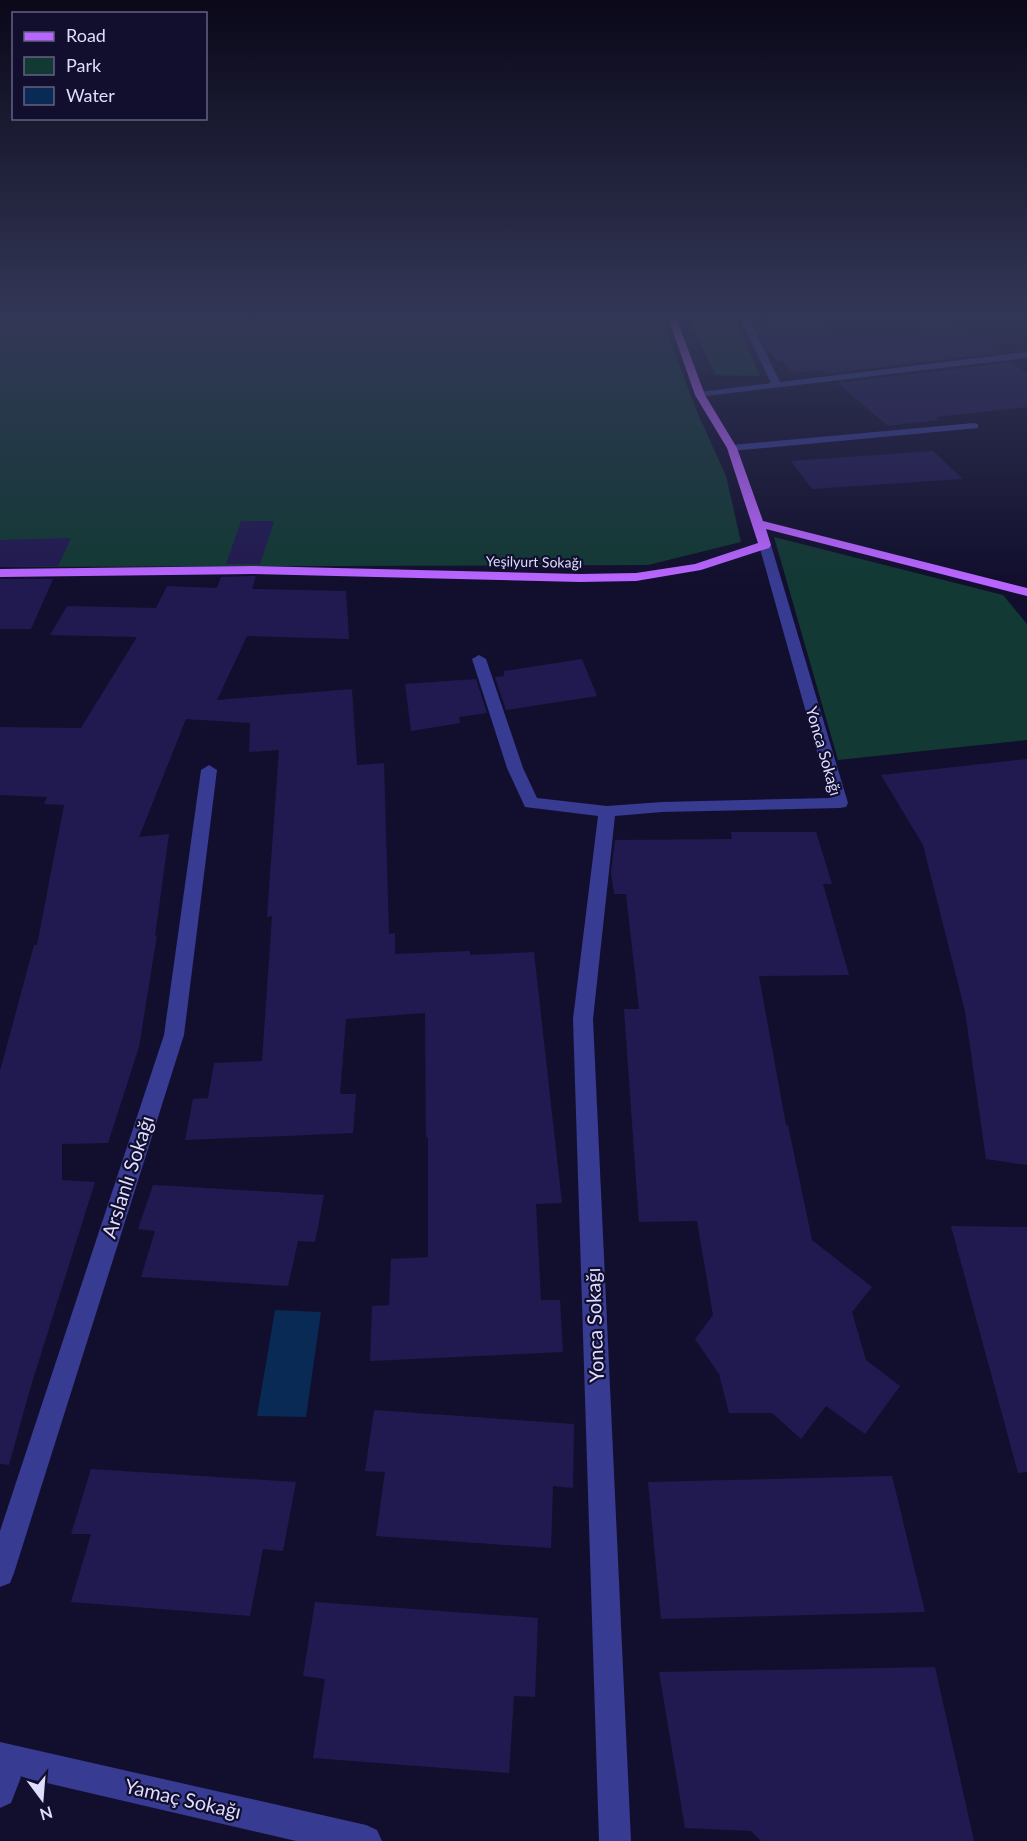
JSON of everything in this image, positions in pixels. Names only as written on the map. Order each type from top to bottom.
[{"type":"main road","points":[[707,406],[732,448],[765,545]]},
{"type":"main road","points":[[759,524],[1027,592]]},
{"type":"main road","name":"Yeşilyurt Sokağı","points":[[0,573],[253,570],[580,578],[636,577],[697,567],[765,545]]},
{"type":"street","points":[[732,448],[974,426]]},
{"type":"street","name":"Yonca Sokağı","points":[[478,659],[515,768],[531,803],[608,811],[662,807],[840,803],[765,545]]},
{"type":"street","name":"Arslanlı Sokağı","points":[[0,1573],[174,1035],[209,770]]},
{"type":"street","name":"Yonca Sokağı","points":[[608,811],[583,1019],[615,1841]]},
{"type":"street","points":[[0,1792],[6,1759]]},
{"type":"street","name":"Yamaç Sokağı","points":[[6,1759],[366,1841]]},
{"type":"green space","points":[[0,406],[695,406],[726,476],[741,542],[648,565],[0,567]]},
{"type":"green space","points":[[774,537],[1003,595],[1027,624],[1027,740],[838,760]]},
{"type":"water","points":[[275,1310],[321,1312],[306,1417],[257,1416]]},
{"type":"building","points":[[864,406],[1027,406],[936,417],[939,420],[888,426]]},
{"type":"building","points":[[933,451],[963,479],[812,489],[791,461]]},
{"type":"building","points":[[241,521],[274,521],[260,564],[226,564]]},
{"type":"building","points":[[71,538],[58,566],[0,567],[0,540]]},
{"type":"building","points":[[256,576],[252,589],[346,591],[349,639],[247,636],[217,700],[352,689],[357,765],[384,763],[389,934],[395,933],[395,954],[470,951],[470,955],[534,952],[562,1203],[536,1204],[541,1300],[560,1300],[563,1352],[370,1361],[372,1306],[389,1305],[391,1259],[428,1257],[425,1013],[346,1019],[340,1094],[356,1094],[353,1133],[185,1140],[193,1099],[208,1098],[214,1063],[262,1061],[272,916],[267,917],[279,750],[249,752],[250,723],[186,719],[139,837],[169,834],[155,936],[157,935],[139,1047],[108,1143],[62,1144],[62,1180],[95,1182],[30,1389],[9,1465],[0,1464],[0,1071],[34,945],[37,945],[64,805],[44,804],[47,797],[0,795],[0,727],[81,728],[137,637],[50,635],[67,606],[156,608],[167,586],[217,588],[221,577]]},
{"type":"building","points":[[0,579],[53,579],[31,629],[0,629]]},
{"type":"building","points":[[582,659],[597,696],[506,710],[495,677],[504,676],[504,671]]},
{"type":"building","points":[[476,679],[487,713],[459,717],[460,723],[411,731],[405,684]]},
{"type":"building","points":[[1027,759],[1027,1165],[986,1159],[965,1011],[923,845],[881,775]]},
{"type":"building","points":[[731,832],[816,832],[832,884],[823,884],[849,975],[759,976],[786,1125],[788,1125],[812,1240],[872,1287],[852,1312],[866,1360],[900,1386],[865,1434],[826,1406],[801,1439],[772,1413],[729,1413],[719,1374],[695,1339],[713,1315],[697,1221],[639,1222],[624,1009],[639,1009],[626,894],[614,894],[611,872],[615,840],[732,839]]},
{"type":"building","points":[[153,1185],[324,1195],[315,1242],[298,1241],[288,1286],[141,1277],[155,1231],[138,1229]]},
{"type":"building","points":[[951,1226],[1027,1227],[1027,1472],[1018,1473]]},
{"type":"building","points":[[374,1410],[574,1424],[573,1488],[553,1486],[551,1548],[376,1536],[385,1472],[365,1471]]},
{"type":"building","points":[[91,1469],[296,1482],[283,1551],[263,1549],[250,1616],[71,1602],[91,1534],[71,1534]]},
{"type":"building","points":[[892,1476],[925,1612],[661,1619],[648,1482]]},
{"type":"building","points":[[315,1602],[538,1618],[535,1697],[514,1696],[509,1773],[313,1758],[325,1679],[303,1676]]},
{"type":"building","points":[[935,1667],[974,1841],[761,1841],[751,1831],[685,1828],[659,1672]]}]
